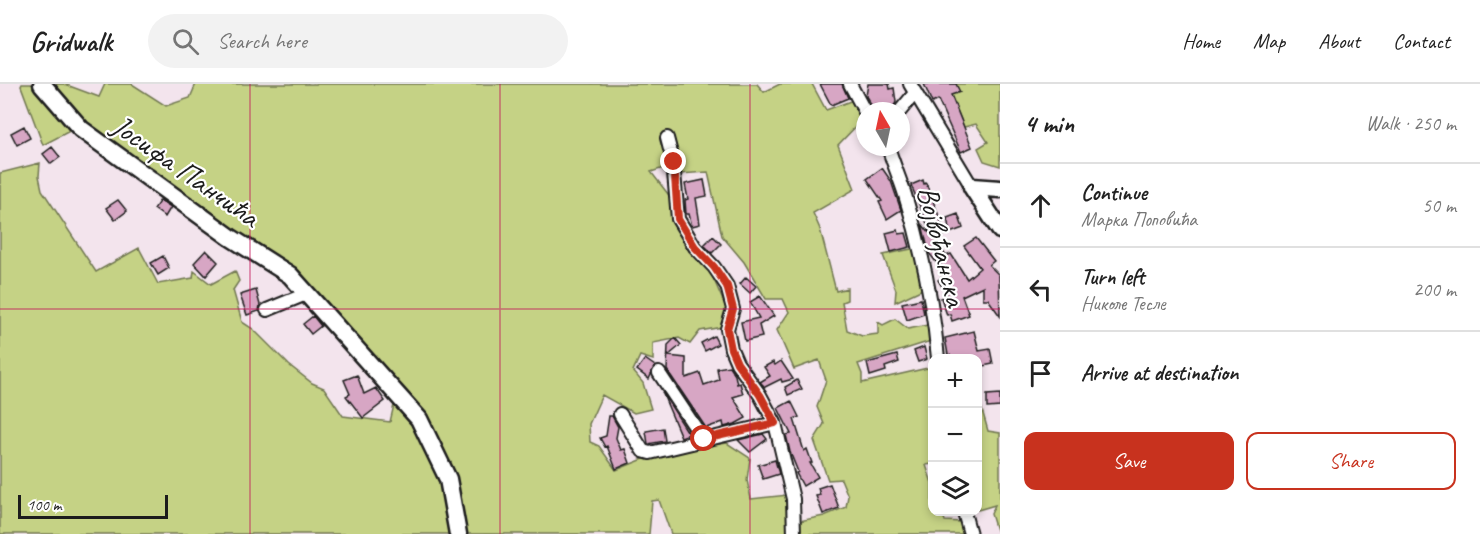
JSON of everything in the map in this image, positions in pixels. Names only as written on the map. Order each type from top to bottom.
[{"type":"street","name":"Јосифа Панчића","points":[[42,84],[81,129],[230,237],[290,275],[418,419],[448,479],[458,534]]},
{"type":"street","points":[[850,84],[860,102]]},
{"type":"street","points":[[905,102],[913,89],[1000,230]]},
{"type":"street","points":[[667,138],[674,162],[678,219],[695,247],[714,267],[727,286],[733,309],[727,329],[731,349],[737,363],[760,395],[775,423],[793,499],[794,534]]},
{"type":"street","name":"Војвођанска","points":[[891,156],[918,238],[934,311],[938,354]]},
{"type":"street","points":[[972,187],[1000,189]]},
{"type":"street","points":[[267,310],[306,294]]},
{"type":"street","points":[[659,373],[704,439]]},
{"type":"street","points":[[620,414],[643,451],[651,453],[775,423]]},
{"type":"street","points":[[965,516],[970,534]]},
{"type":"green space","points":[[22,84],[64,84],[99,97],[105,84],[132,84],[166,106],[190,98],[196,84],[757,84],[764,92],[780,84],[812,84],[826,110],[856,99],[856,126],[838,145],[855,189],[813,213],[820,229],[836,291],[847,288],[847,300],[842,302],[847,330],[862,336],[878,334],[878,322],[883,325],[895,319],[908,329],[928,325],[931,341],[858,364],[862,374],[862,383],[928,368],[928,465],[926,465],[928,516],[943,516],[945,521],[961,522],[964,534],[799,534],[799,521],[824,516],[846,507],[848,496],[841,479],[828,480],[814,440],[824,424],[817,407],[826,380],[819,360],[794,369],[777,330],[789,312],[783,299],[766,299],[744,262],[722,236],[708,172],[679,174],[670,154],[664,168],[651,172],[668,194],[711,273],[727,310],[722,327],[700,331],[690,344],[679,338],[653,343],[653,360],[640,356],[633,371],[643,383],[651,409],[634,413],[602,395],[589,424],[590,442],[599,446],[616,470],[656,454],[727,443],[750,458],[747,480],[751,499],[788,495],[791,534],[671,534],[659,500],[652,501],[649,534],[0,534],[0,173],[40,163],[39,176],[42,190],[96,272],[139,248],[158,284],[193,278],[194,271],[211,284],[235,271],[239,281],[233,290],[242,322],[253,329],[289,365],[312,383],[324,388],[343,416],[390,422],[398,388],[338,316],[83,124],[43,145]]},
{"type":"green space","points":[[953,84],[1000,84],[1000,166],[984,161],[978,148],[988,142],[976,124],[964,127],[951,95]]},
{"type":"green space","points":[[916,248],[925,288],[895,302],[896,290],[883,255]]},
{"type":"green space","points":[[982,410],[988,431],[1000,433],[1000,529],[996,530],[991,514],[995,505],[982,509]]},
{"type":"building","points":[[820,84],[842,84],[848,98],[831,105]]},
{"type":"building","points":[[868,84],[889,84],[890,89],[894,88],[896,102],[869,102],[866,96]]},
{"type":"building","points":[[924,84],[956,84],[960,92],[951,95],[972,147],[961,152],[938,100],[932,103]]},
{"type":"building","points":[[24,126],[30,138],[17,145],[11,133]]},
{"type":"building","points":[[52,147],[60,157],[51,164],[43,154]]},
{"type":"building","points":[[882,168],[891,181],[901,210],[887,219],[879,202],[882,201],[867,179]]},
{"type":"building","points":[[704,180],[707,196],[696,198],[700,224],[692,226],[689,214],[686,214],[685,200],[688,199],[685,184]]},
{"type":"building","points":[[923,180],[946,234],[935,240],[946,256],[951,254],[967,279],[980,268],[964,246],[976,238],[994,261],[989,265],[999,275],[1000,316],[988,299],[983,299],[983,286],[962,296],[969,315],[952,321],[950,314],[947,315],[941,298],[948,296],[938,280],[947,275],[938,260],[936,262],[929,253],[922,224],[930,234],[928,226],[911,185]]},
{"type":"building","points":[[118,200],[127,211],[115,220],[106,208]]},
{"type":"building","points":[[160,200],[171,207],[165,217],[154,209]]},
{"type":"building","points":[[958,214],[963,228],[950,233],[947,218]]},
{"type":"building","points":[[898,230],[899,234],[906,233],[910,247],[891,252],[886,233]]},
{"type":"building","points":[[713,236],[721,244],[712,253],[704,245]]},
{"type":"building","points":[[206,250],[218,262],[206,276],[194,263]]},
{"type":"building","points":[[163,256],[169,268],[158,275],[151,263]]},
{"type":"building","points":[[746,277],[756,286],[750,293],[740,284]]},
{"type":"building","points":[[256,290],[260,305],[259,311],[247,315],[240,295]]},
{"type":"building","points":[[760,296],[774,316],[759,325],[762,337],[745,341],[741,322],[759,318],[750,302]]},
{"type":"building","points":[[921,299],[924,314],[907,320],[902,303]]},
{"type":"building","points":[[313,316],[321,326],[311,334],[303,324]]},
{"type":"building","points":[[974,331],[979,351],[990,349],[993,364],[982,366],[982,354],[948,354],[945,338]]},
{"type":"building","points":[[714,336],[718,344],[705,351],[701,343]]},
{"type":"building","points":[[675,338],[681,345],[668,356],[686,358],[686,378],[700,373],[704,385],[719,380],[717,368],[729,366],[735,375],[737,384],[740,383],[743,394],[733,397],[746,418],[724,427],[723,422],[706,428],[667,370],[668,345]]},
{"type":"building","points":[[924,347],[927,359],[918,362],[914,351]]},
{"type":"building","points":[[897,355],[899,362],[885,367],[886,371],[870,376],[867,363]]},
{"type":"building","points":[[645,359],[655,366],[649,379],[637,370]]},
{"type":"building","points":[[781,361],[793,379],[782,382],[781,379],[765,387],[760,382],[770,376],[764,367]]},
{"type":"building","points":[[357,375],[364,394],[376,388],[385,401],[363,418],[346,396],[350,394],[344,380]]},
{"type":"building","points":[[797,380],[802,389],[788,395],[785,387]]},
{"type":"building","points":[[662,392],[689,434],[681,437]]},
{"type":"building","points":[[1000,394],[1000,407],[987,408],[987,395]]},
{"type":"building","points":[[791,401],[799,417],[794,419],[804,451],[807,449],[812,463],[810,463],[818,477],[803,486],[796,473],[798,472],[786,435],[791,434],[778,408]]},
{"type":"building","points":[[609,416],[612,416],[618,427],[616,438],[621,450],[625,449],[630,463],[616,469],[607,446],[605,447],[600,438],[606,436]]},
{"type":"building","points":[[663,428],[665,441],[648,444],[646,431]]},
{"type":"building","points":[[763,434],[767,439],[750,452],[738,440]]},
{"type":"building","points":[[775,460],[779,474],[763,479],[758,465]]},
{"type":"building","points":[[830,484],[839,508],[823,514],[816,496],[820,495],[818,488]]},
{"type":"route","points":[[674,162],[678,219],[695,247],[714,267],[727,286],[733,309],[727,329],[731,349],[737,363],[760,395],[775,423],[704,439]]}]
